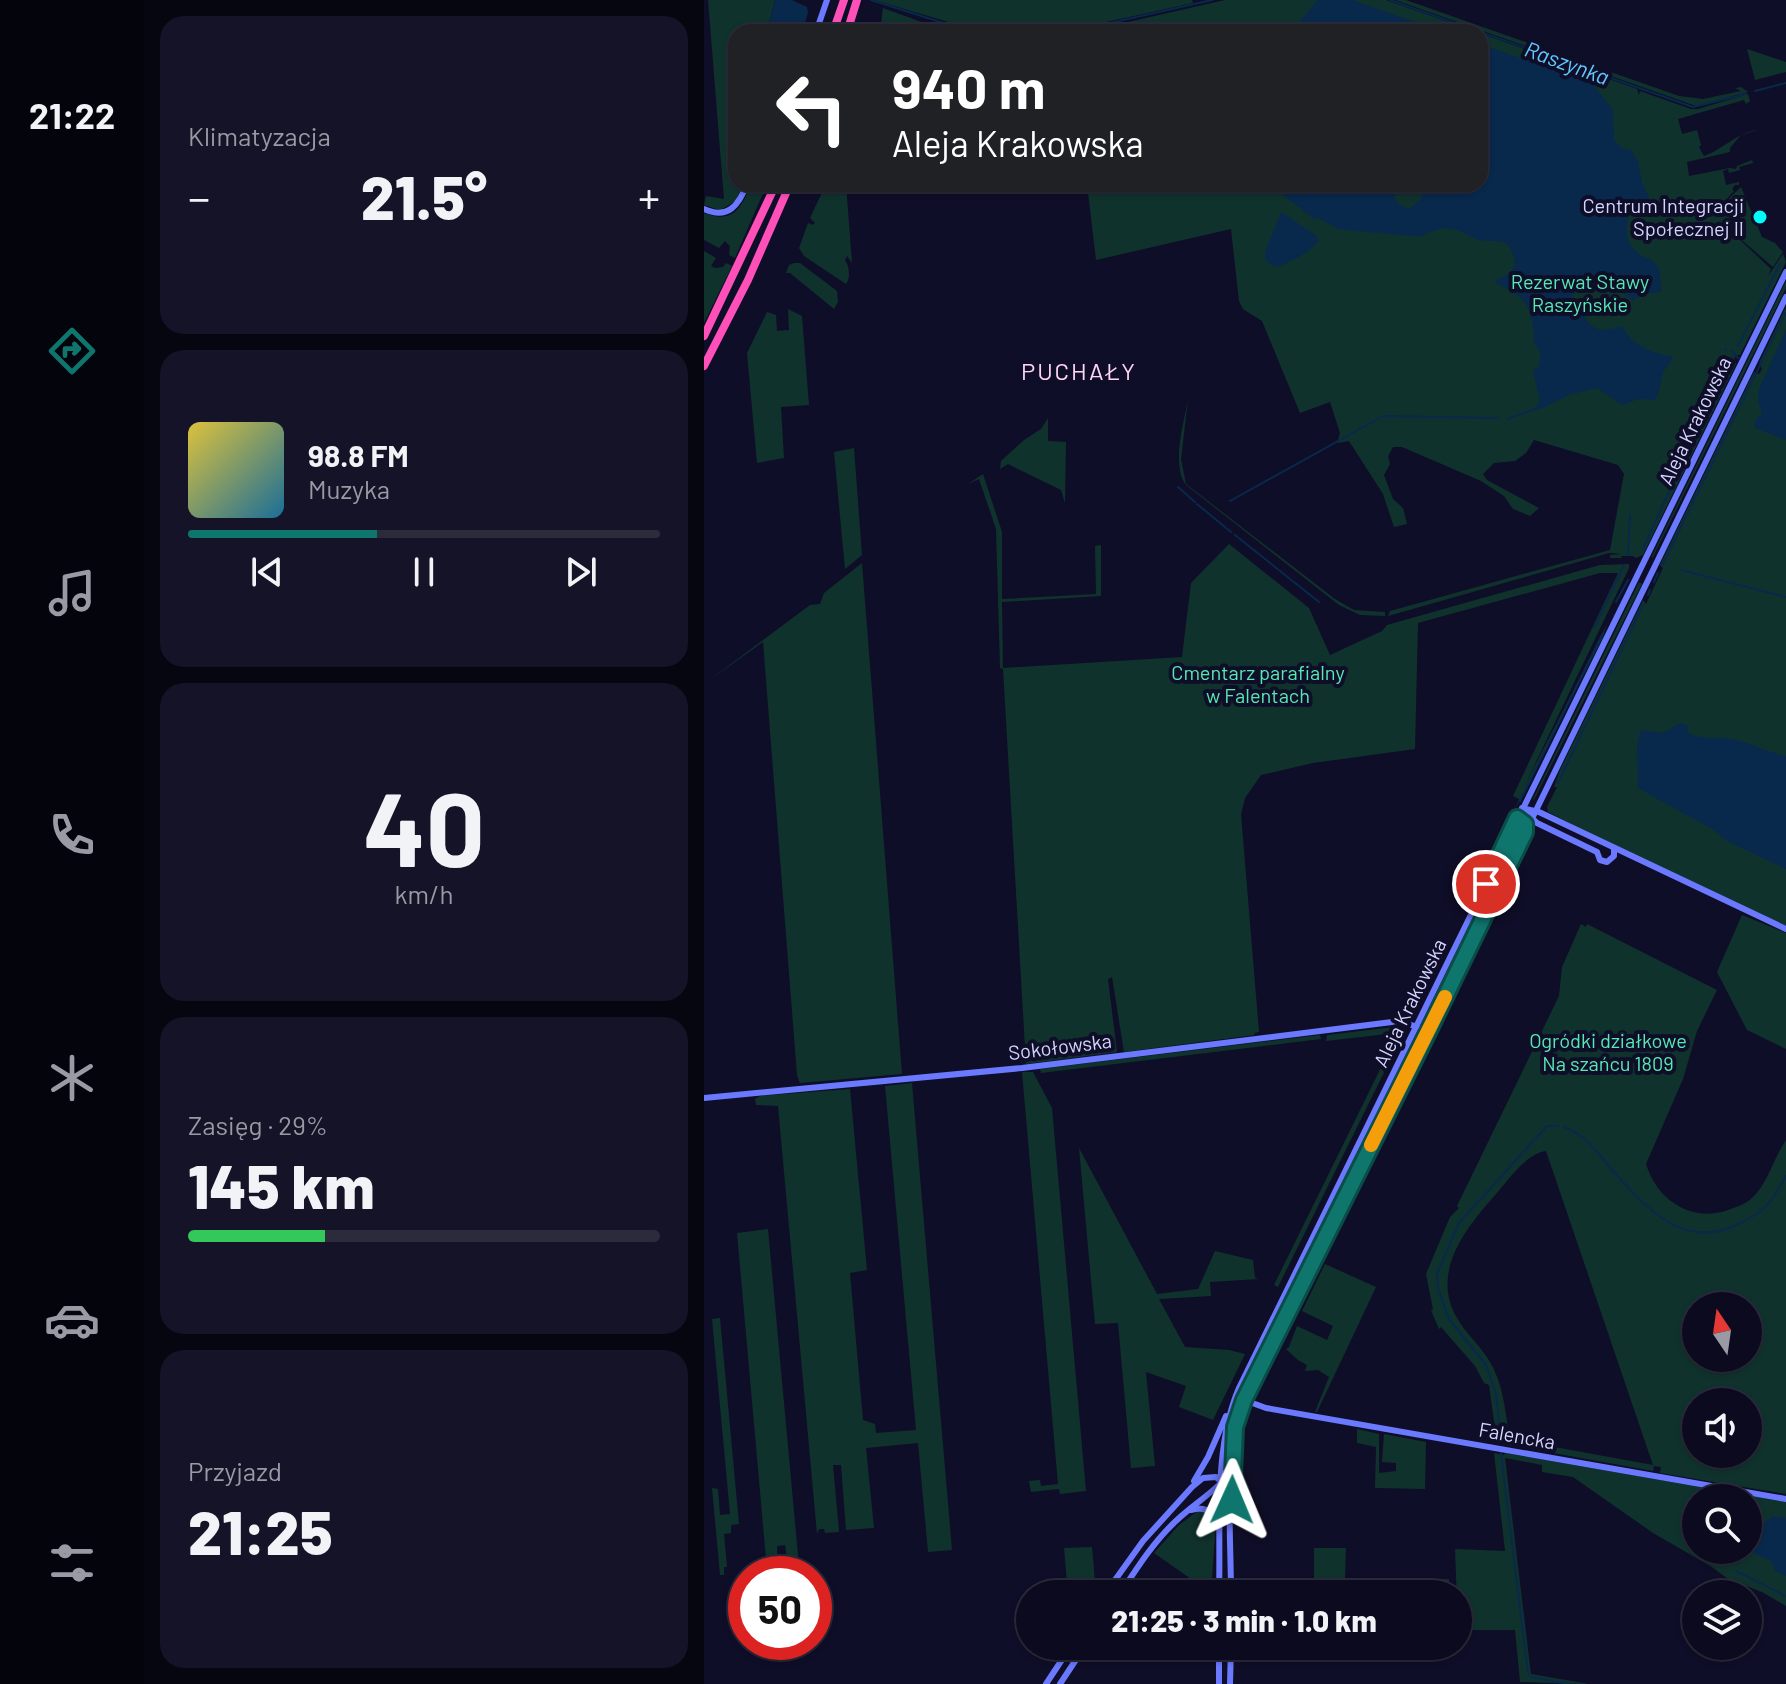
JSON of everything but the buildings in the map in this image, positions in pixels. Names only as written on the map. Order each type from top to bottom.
[{"type":"highway","points":[[836,24],[844,0]]},
{"type":"highway","points":[[850,24],[857,0]]},
{"type":"highway","points":[[704,336],[772,192]]},
{"type":"highway","points":[[704,366],[748,280],[786,192]]},
{"type":"main road","points":[[819,24],[827,0]]},
{"type":"main road","points":[[704,209],[718,214],[729,211],[739,203],[744,192]]},
{"type":"main road","name":"Aleja Krakowska","points":[[1219,1580],[1223,1444],[1233,1402],[1786,272]]},
{"type":"main road","name":"Aleja Krakowska","points":[[1231,1580],[1235,1427],[1244,1400],[1430,1028],[1786,297]]},
{"type":"main road","points":[[1522,808],[1786,929]]},
{"type":"main road","points":[[1534,814],[1537,823],[1597,852]]},
{"type":"main road","points":[[1517,818],[1524,823],[1525,832]]},
{"type":"main road","points":[[1597,852],[1605,844]]},
{"type":"main road","points":[[1614,848],[1614,857]]},
{"type":"main road","points":[[1597,852],[1598,858],[1604,862],[1614,857],[1630,856]]},
{"type":"main road","name":"Sokołowska","points":[[704,1098],[1033,1067],[1400,1021],[1417,1027]]},
{"type":"main road","name":"Falencka","points":[[1244,1400],[1266,1408],[1786,1499]]},
{"type":"main road","points":[[1192,1487],[1233,1402]]},
{"type":"main road","points":[[1130,1580],[1152,1547],[1232,1470]]},
{"type":"main road","points":[[1115,1580],[1147,1536],[1192,1487],[1208,1477],[1216,1477],[1232,1491]]},
{"type":"main road","points":[[1184,1513],[1201,1508],[1208,1510],[1216,1516],[1221,1529]]},
{"type":"main road","points":[[1046,1684],[1062,1660]]},
{"type":"main road","points":[[1060,1684],[1076,1660]]},
{"type":"main road","points":[[1219,1660],[1219,1684]]},
{"type":"main road","points":[[1230,1684],[1231,1660]]},
{"type":"green space","points":[[708,0],[775,0],[769,24],[728,24],[728,192],[740,192],[736,201],[720,210],[704,205],[706,196],[724,199]]},
{"type":"green space","points":[[874,0],[1192,0],[1193,3],[1097,24],[955,24]]},
{"type":"green space","points":[[1225,0],[1386,0],[1454,24],[1119,24]]},
{"type":"green space","points":[[1395,0],[1406,0],[1474,24],[1463,24]]},
{"type":"green space","points":[[883,8],[927,24],[881,24]]},
{"type":"green space","points":[[1488,29],[1679,96],[1703,99],[1741,91],[1735,88],[1741,87],[1748,92],[1696,106],[1488,33]]},
{"type":"green space","name":"Rezerwat Stawy Raszyńskie","points":[[1488,36],[1637,89],[1639,95],[1640,91],[1691,109],[1748,94],[1750,101],[1746,104],[1744,100],[1678,119],[1682,134],[1697,130],[1699,147],[1704,156],[1741,135],[1730,152],[1687,162],[1689,176],[1730,168],[1736,169],[1752,160],[1755,167],[1753,163],[1729,173],[1728,169],[1723,171],[1726,185],[1739,182],[1739,185],[1735,185],[1734,191],[1713,214],[1741,187],[1762,237],[1775,243],[1783,252],[1773,267],[1723,224],[1771,269],[1768,276],[1783,254],[1786,262],[1740,355],[1733,351],[1736,364],[1643,555],[1610,558],[1610,555],[1621,554],[1609,553],[1388,616],[1390,611],[1610,550],[1624,474],[1618,465],[1534,440],[1526,453],[1515,461],[1494,463],[1483,474],[1487,480],[1539,508],[1530,516],[1513,509],[1504,496],[1481,481],[1402,447],[1393,447],[1384,475],[1393,499],[1403,508],[1407,524],[1394,527],[1383,494],[1349,441],[1337,443],[1340,433],[1330,402],[1300,413],[1262,321],[1243,309],[1239,301],[1231,229],[1096,260],[1088,192],[1488,192]]},
{"type":"green space","points":[[1747,49],[1786,62],[1786,72],[1755,80]]},
{"type":"green space","points":[[748,192],[764,192],[735,258],[729,255],[730,246],[725,241],[719,248],[704,240],[704,213],[722,217],[729,215],[744,201]]},
{"type":"green space","points":[[822,192],[847,192],[852,263],[847,256],[845,260],[849,275],[846,284],[804,256],[799,248],[808,223],[815,223],[810,218]]},
{"type":"green space","points":[[704,251],[716,258],[711,266],[723,267],[726,263],[732,266],[704,323]]},
{"type":"green space","points":[[800,263],[837,291],[838,302],[834,309],[786,273],[789,265]]},
{"type":"green space","points":[[1786,281],[1786,288],[1652,559],[1652,556]]},
{"type":"green space","points":[[1786,307],[1786,926],[1577,827],[1548,812],[1547,807],[1557,787],[1554,787],[1560,770],[1643,600],[1646,604],[1663,568],[1660,565],[1754,372],[1759,374],[1762,369],[1759,363]]},
{"type":"green space","points":[[788,309],[802,316],[809,405],[781,407],[784,458],[757,463],[747,353],[767,312],[776,315],[777,331],[789,330]]},
{"type":"green space","points":[[1188,399],[1181,459],[1186,484],[1335,599],[1354,610],[1385,612],[1385,616],[1360,615],[1339,605],[1186,485],[1179,466],[1179,455]]},
{"type":"green space","points":[[1048,418],[1048,441],[1066,442],[1065,503],[1061,490],[1008,464],[1000,469],[1001,461],[1041,429]]},
{"type":"green space","points":[[854,448],[862,555],[845,569],[834,452]]},
{"type":"green space","name":"Cmentarz parafialny w Falentach","points":[[983,474],[1002,532],[1002,599],[1096,594],[1095,546],[1101,545],[1101,596],[1002,602],[1003,668],[1182,657],[1191,583],[1229,544],[1309,608],[1330,655],[1382,631],[1387,625],[1600,565],[1629,564],[1629,568],[1524,787],[1607,624],[1602,639],[1514,811],[1519,799],[1513,796],[1618,573],[1600,573],[1418,623],[1415,749],[1313,763],[1261,775],[1245,798],[1241,814],[1259,1032],[1124,1052],[1112,977],[1108,979],[1117,1052],[1026,1064],[1003,669],[1000,668],[996,529],[979,479],[968,484]]},
{"type":"green space","points":[[862,563],[902,1074],[800,1083],[763,642],[704,684],[810,605],[820,604],[824,593]]},
{"type":"green space","points":[[1639,582],[1642,584],[1534,800],[1533,799]]},
{"type":"green space","points":[[1742,915],[1786,933],[1786,1049],[1747,1030],[1717,972]]},
{"type":"green space","name":"Ogródki działkowe Na szańcu 1809","points":[[1581,924],[1586,927],[1587,924],[1717,990],[1697,1031],[1683,1079],[1646,1164],[1658,1188],[1677,1205],[1689,1211],[1714,1213],[1743,1204],[1762,1186],[1786,1140],[1786,1494],[1762,1490],[1762,1484],[1726,1484],[1660,1473],[1661,1467],[1654,1466],[1653,1471],[1497,1443],[1489,1385],[1484,1383],[1475,1366],[1441,1327],[1439,1329],[1431,1310],[1426,1274],[1450,1217],[1459,1208],[1457,1206],[1559,996],[1562,967]],"holes":[[[1546,1151],[1653,1465],[1510,1439],[1495,1371],[1457,1318],[1450,1301],[1447,1284],[1450,1268],[1463,1236],[1518,1168],[1539,1153]]]},
{"type":"green space","points":[[1394,1027],[1404,1032],[1278,1287],[1274,1285],[1397,1035],[1326,1041],[1327,1035]]},
{"type":"green space","points":[[1320,1035],[1321,1039],[1041,1073],[1040,1069]]},
{"type":"green space","points":[[1022,1072],[1033,1072],[1052,1108],[1086,1491],[1060,1494],[1059,1489],[1031,1492],[1029,1481],[1040,1480],[1041,1486],[1058,1484]]},
{"type":"green space","points":[[912,1083],[952,1550],[928,1552],[918,1443],[866,1448],[874,1528],[846,1530],[841,1465],[833,1465],[839,1532],[825,1533],[824,1529],[819,1529],[817,1534],[778,1106],[756,1105],[755,1099],[760,1096],[850,1089],[867,1270],[850,1273],[863,1420],[875,1424],[876,1433],[916,1430],[885,1086]]},
{"type":"green space","points":[[1079,1148],[1157,1294],[1198,1289],[1215,1251],[1253,1260],[1255,1278],[1259,1279],[1210,1282],[1211,1296],[1159,1299],[1185,1347],[1245,1354],[1213,1420],[1179,1407],[1186,1386],[1146,1372],[1155,1466],[1131,1468],[1118,1323],[1095,1324]]},
{"type":"green space","points":[[768,1229],[798,1556],[786,1556],[785,1545],[777,1546],[777,1556],[766,1556],[737,1233]]},
{"type":"green space","points":[[1325,1264],[1376,1287],[1315,1412],[1329,1377],[1318,1370],[1305,1371],[1307,1365],[1286,1349],[1297,1326],[1327,1340],[1333,1326],[1302,1311]]},
{"type":"green space","points":[[720,1318],[739,1524],[731,1525],[731,1533],[724,1534],[727,1567],[724,1567],[724,1575],[720,1575],[712,1488],[718,1489],[720,1515],[730,1514],[712,1319]]},
{"type":"green space","points":[[1357,1429],[1379,1434],[1379,1473],[1396,1471],[1396,1463],[1382,1462],[1384,1434],[1426,1442],[1425,1489],[1375,1488],[1376,1447],[1357,1443]]},
{"type":"green space","points":[[1494,1453],[1683,1484],[1682,1550],[1573,1477],[1542,1472],[1542,1465],[1505,1458],[1531,1674],[1589,1684],[1520,1682],[1515,1630],[1472,1630],[1472,1580],[1456,1580],[1455,1549],[1505,1551]]},
{"type":"green space","points":[[1762,1498],[1786,1502],[1786,1606],[1762,1592],[1762,1580],[1731,1580],[1707,1564],[1762,1564]]},
{"type":"green space","points":[[1198,1511],[1209,1513],[1216,1521],[1212,1580],[1192,1580],[1154,1553],[1179,1525]]},
{"type":"green space","points":[[1092,1547],[1095,1580],[1067,1580],[1064,1548]]},
{"type":"green space","points":[[1314,1548],[1346,1548],[1345,1578],[1314,1578]]},
{"type":"green space","points":[[1383,1578],[1449,1579],[1449,1580]]},
{"type":"water","points":[[775,0],[792,0],[807,7],[805,24],[769,24]]},
{"type":"water","points":[[1318,0],[1352,0],[1421,24],[1298,24]]},
{"type":"water","points":[[1488,47],[1592,83],[1613,110],[1614,140],[1622,148],[1631,150],[1638,161],[1650,200],[1631,211],[1628,238],[1637,252],[1658,267],[1661,292],[1643,294],[1633,300],[1609,281],[1598,279],[1582,286],[1571,298],[1586,320],[1596,328],[1602,330],[1623,326],[1631,338],[1644,347],[1673,356],[1663,373],[1655,400],[1639,399],[1622,405],[1597,388],[1569,395],[1539,410],[1533,371],[1539,366],[1540,352],[1534,342],[1530,312],[1522,299],[1497,284],[1496,280],[1510,273],[1515,265],[1513,254],[1505,243],[1481,240],[1448,228],[1420,237],[1338,229],[1318,218],[1314,219],[1279,192],[1397,192],[1394,197],[1409,209],[1420,200],[1424,192],[1488,192]]},
{"type":"water","points":[[1281,212],[1317,236],[1318,242],[1298,258],[1274,267],[1265,259],[1265,252]]},
{"type":"water","points":[[1786,329],[1786,440],[1755,428],[1756,418],[1762,415],[1759,389]]},
{"type":"water","points":[[1680,723],[1687,725],[1688,732],[1697,736],[1733,739],[1786,756],[1786,869],[1727,841],[1712,829],[1638,788],[1637,744],[1641,730],[1663,733]]},
{"type":"water","points":[[1773,1516],[1786,1518],[1786,1576],[1775,1571],[1772,1562],[1762,1557],[1762,1525]]},
{"type":"waterway","name":"Raszynka","points":[[871,0],[947,24]]},
{"type":"waterway","name":"Raszynka","points":[[1106,24],[1212,0]]},
{"type":"waterway","name":"Raszynka","points":[[1390,0],[1458,24]]},
{"type":"waterway","name":"Raszynka","points":[[1488,35],[1693,107],[1746,94]]},
{"type":"waterway","name":"Raszynka","points":[[1755,91],[1786,83]]},
{"type":"waterway","points":[[1738,346],[1780,264]]},
{"type":"waterway","points":[[1662,566],[1786,312]]},
{"type":"waterway","points":[[1732,351],[1738,358]]},
{"type":"waterway","points":[[1643,549],[1714,393],[1735,355]]},
{"type":"waterway","points":[[1507,419],[1538,408]]},
{"type":"waterway","points":[[1230,501],[1383,416],[1498,418]]},
{"type":"waterway","points":[[1178,487],[1195,502]]},
{"type":"waterway","points":[[1197,504],[1231,532]]},
{"type":"waterway","points":[[1628,555],[1630,515]]},
{"type":"waterway","points":[[1235,535],[1319,602]]},
{"type":"waterway","points":[[1594,628],[1624,565]]},
{"type":"waterway","points":[[1681,570],[1786,597]]},
{"type":"waterway","points":[[1654,582],[1658,573]]},
{"type":"waterway","points":[[1616,602],[1628,580]]},
{"type":"waterway","points":[[1648,595],[1650,590]]},
{"type":"waterway","points":[[1558,783],[1643,605]]},
{"type":"waterway","points":[[1520,801],[1602,635]]},
{"type":"waterway","points":[[1501,1442],[1496,1394],[1486,1365],[1449,1319],[1438,1288],[1437,1274],[1459,1223],[1547,1126],[1558,1126]]},
{"type":"waterway","points":[[1564,1127],[1586,1140],[1639,1199],[1682,1229],[1715,1232],[1734,1226],[1760,1212],[1771,1201],[1786,1176]]},
{"type":"waterway","points":[[1501,1453],[1528,1673],[1531,1677],[1569,1684]]},
{"type":"waterway","points":[[1736,1571],[1786,1596]]},
{"type":"slow traffic","points":[[1371,1145],[1445,997]]},
{"type":"place","name":"Centrum Integracji Społecznej II","points":[[1760,217]]},
{"type":"district","name":"PUCHAŁY","points":[[1079,372]]},
{"type":"route","points":[[1232,1500],[1235,1427],[1244,1400],[1525,832],[1525,824],[1521,820],[1517,818],[1486,884]]}]
